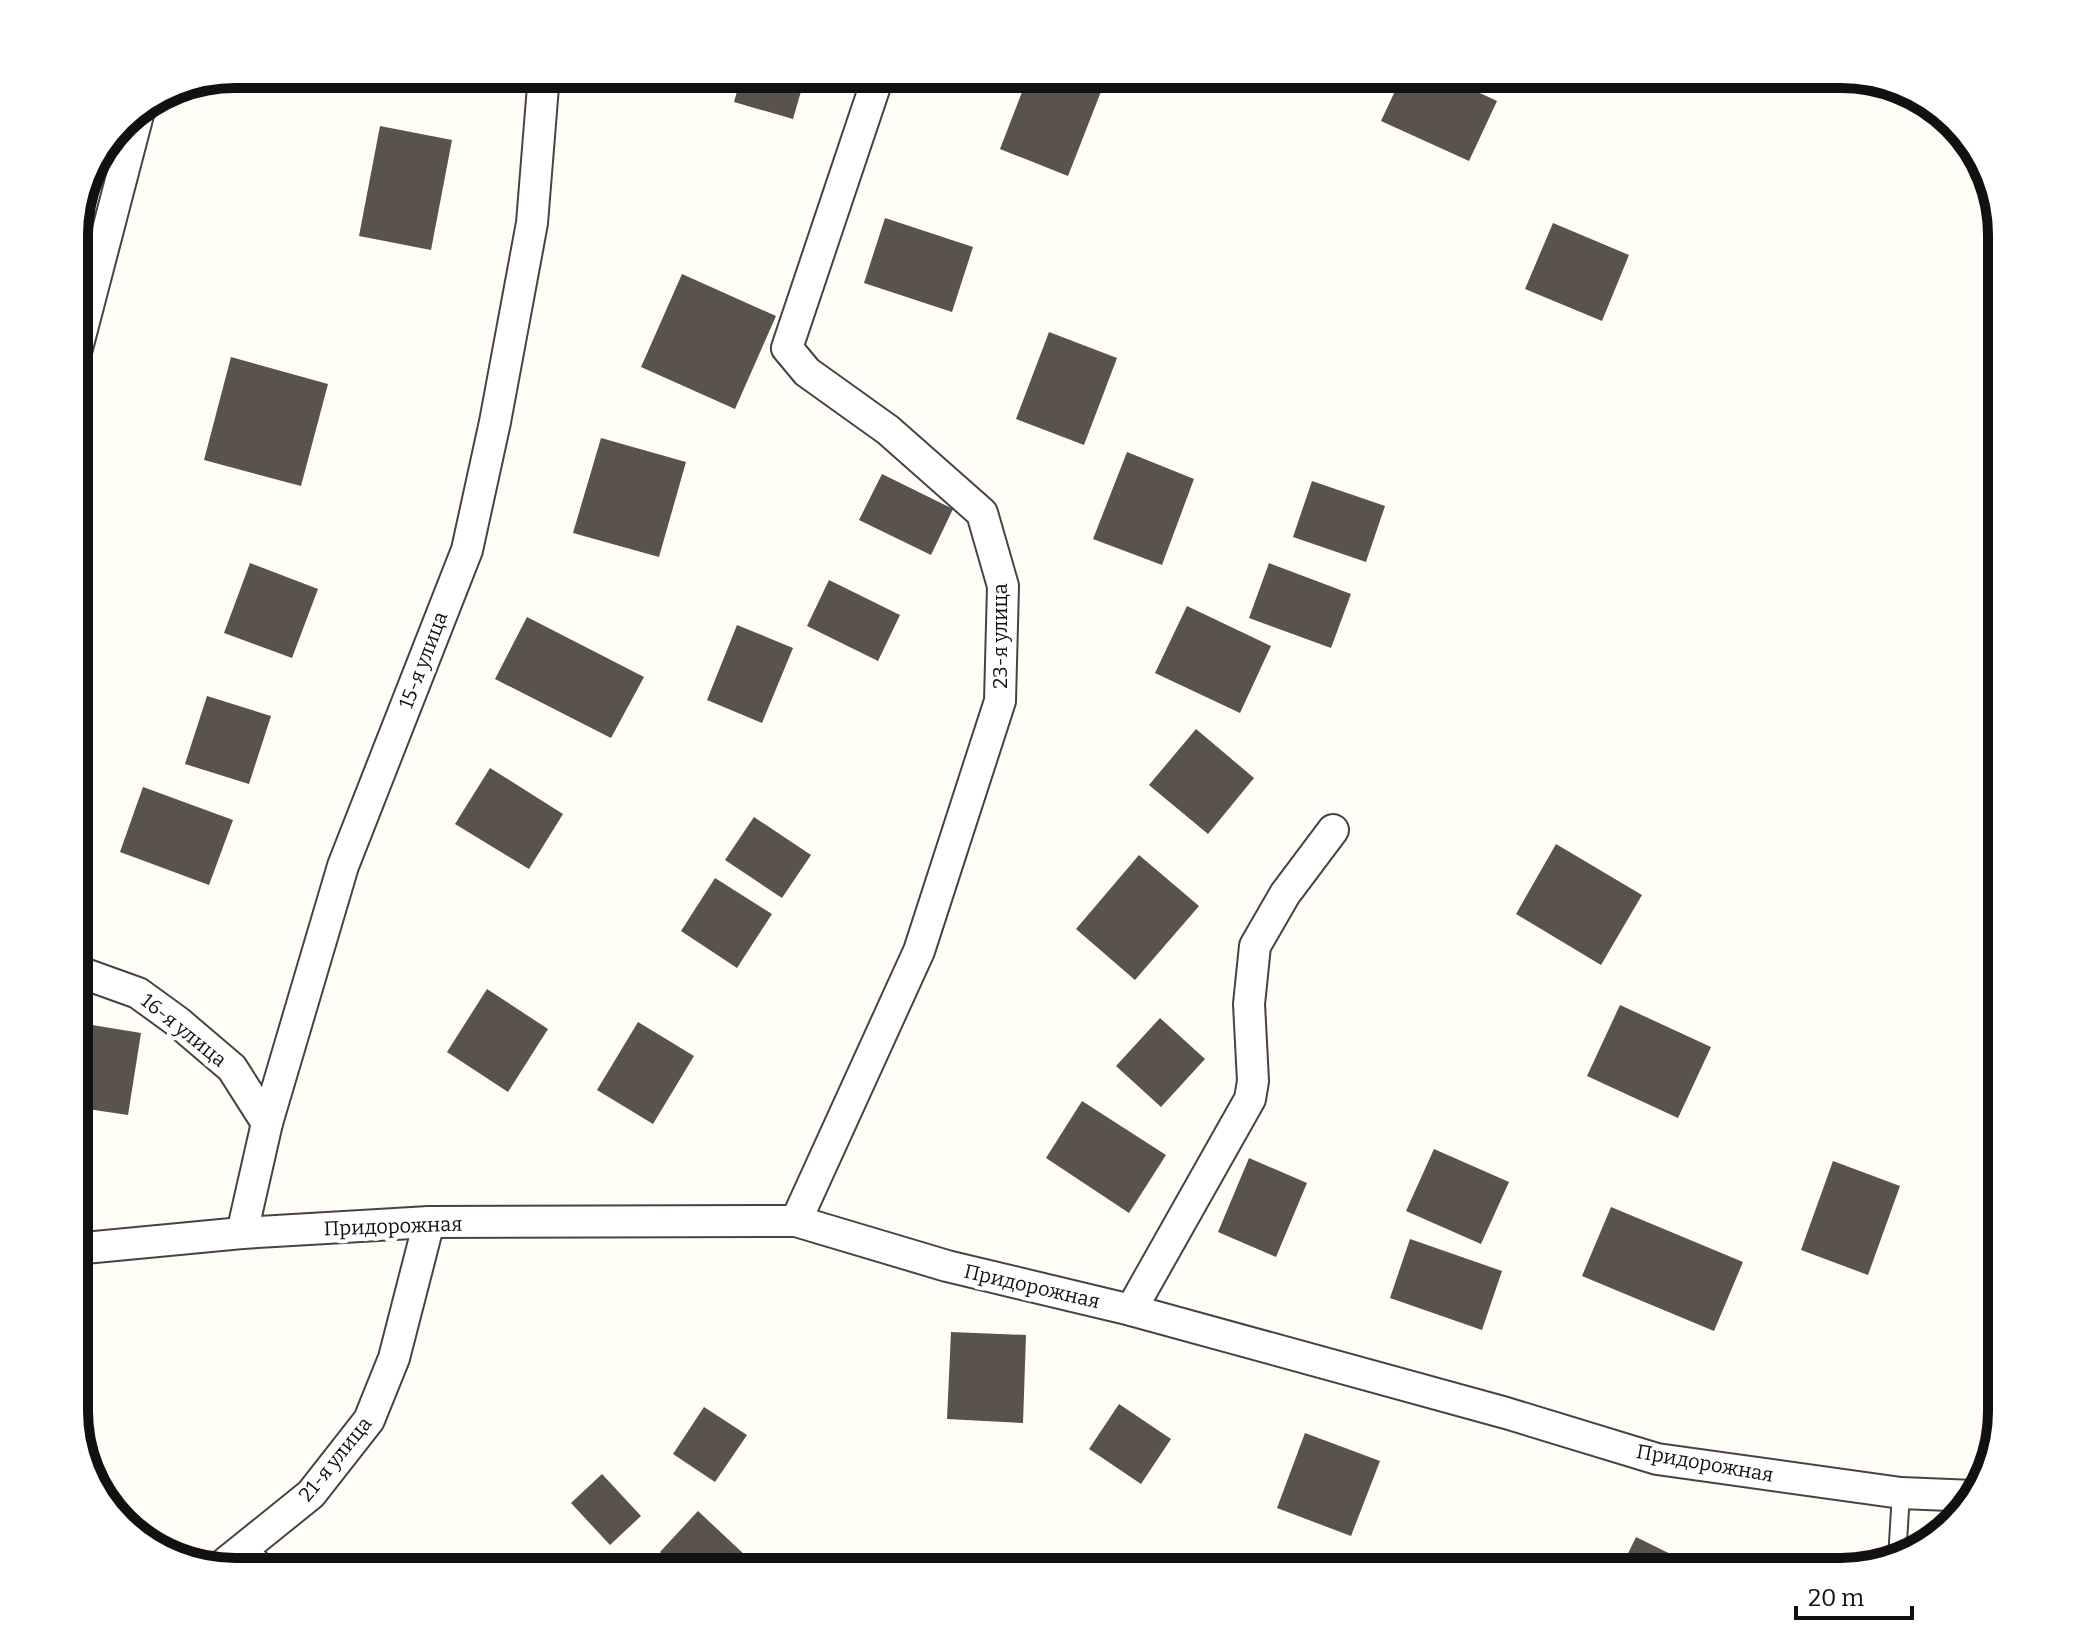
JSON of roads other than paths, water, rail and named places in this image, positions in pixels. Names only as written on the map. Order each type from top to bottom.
[{"type":"street","name":"15-я улица","points":[[242,1233],[267,1123],[343,866],[467,550],[495,422],[532,223],[543,88]]},
{"type":"street","name":"23-я улица","points":[[796,1221],[919,951],[1000,701],[1003,586],[982,513],[888,430],[807,372],[787,348],[874,88]]},
{"type":"street","points":[[88,306],[135,127]]},
{"type":"street","points":[[1131,1310],[1250,1099],[1253,1081],[1249,1004],[1255,946],[1285,894],[1333,830]]},
{"type":"street","name":"16-я улица","points":[[88,975],[138,993],[178,1022],[232,1068],[267,1123]]},
{"type":"street","name":"Придорожная","points":[[88,1248],[242,1233],[429,1222],[796,1221],[947,1266],[1131,1310],[1506,1413],[1657,1459],[1901,1493],[1961,1495]]},
{"type":"street","name":"21-я улица","points":[[232,1558],[311,1494],[369,1420],[394,1358],[429,1222]]},
{"type":"lane","points":[[1898,1546],[1901,1493]]},
{"type":"lane","points":[[247,1546],[259,1558]]}]
